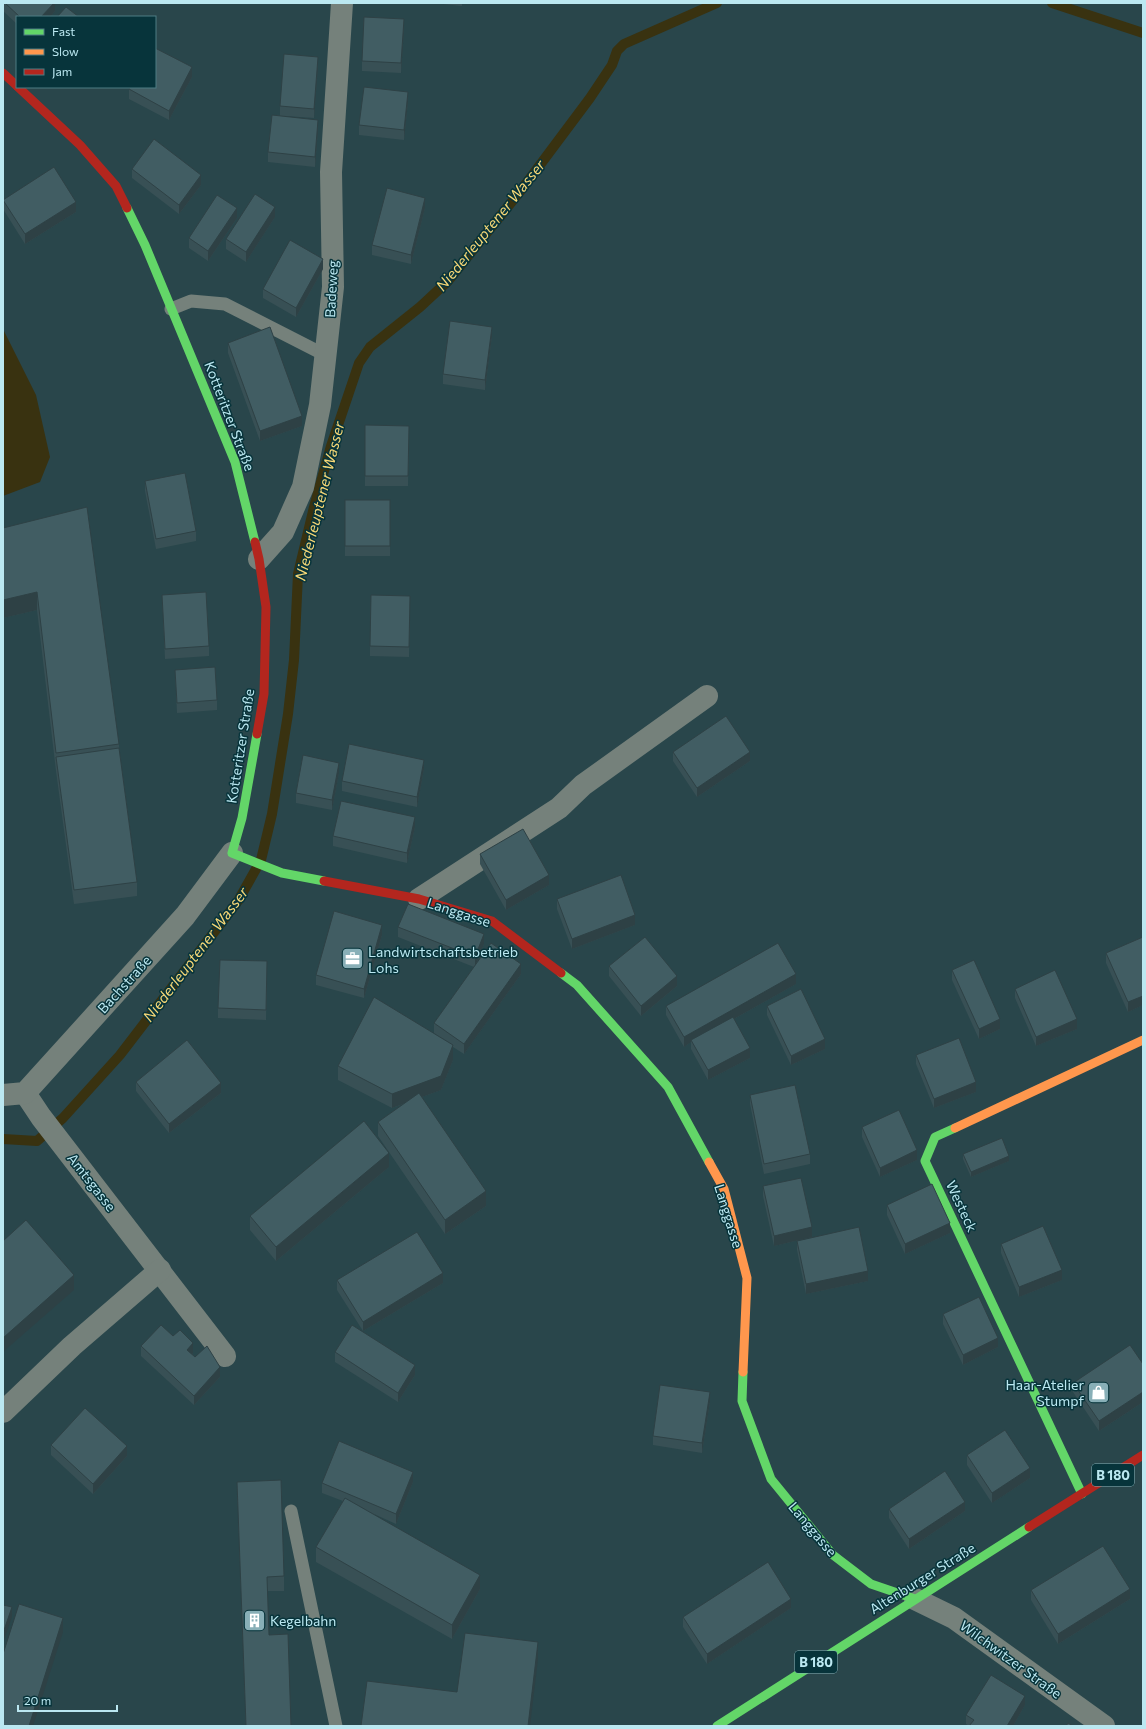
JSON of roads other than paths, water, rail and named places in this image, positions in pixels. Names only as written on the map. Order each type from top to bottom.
[{"type":"street","name":"Badeweg","points":[[259,559],[283,532],[303,487],[320,405],[333,287],[331,172],[342,3]]},
{"type":"street","name":"Kotteritzer Straße","points":[[3,73],[16,84]]},
{"type":"street","name":"Kotteritzer Straße","points":[[20,88],[80,145],[116,186],[145,245],[235,462],[259,559],[266,607],[264,694],[242,818],[239,855]]},
{"type":"street","name":"Langgasse","points":[[419,899],[559,808],[583,785],[707,696]]},
{"type":"street","name":"Langgasse","points":[[239,855],[282,872],[419,899],[492,921],[577,986],[668,1087],[724,1189],[747,1278],[742,1401],[771,1479],[832,1555],[871,1584],[915,1599]]},
{"type":"street","name":"Bachstraße","points":[[25,1094],[239,855]]},
{"type":"street","name":"Westeck","points":[[1082,1494],[925,1161],[935,1137],[1143,1040]]},
{"type":"street","points":[[3,1095],[25,1094]]},
{"type":"street","name":"Amtsgasse","points":[[25,1094],[41,1117],[225,1356]]},
{"type":"street","points":[[3,1412],[72,1346],[160,1270]]},
{"type":"street","name":"Altenburger Straße","points":[[717,1726],[915,1599],[1143,1456]]},
{"type":"street","name":"Wilchwitzer Straße","points":[[915,1599],[954,1618],[1104,1726]]},
{"type":"lane","points":[[171,309],[191,301],[225,304],[325,355]]},
{"type":"lane","points":[[291,1511],[336,1726]]},
{"type":"waterway","name":"Niederleuptener Wasser","points":[[3,1139],[37,1141],[63,1118],[120,1055],[238,901],[261,860],[272,814],[288,714],[294,660],[298,574],[314,507],[331,446],[359,363],[370,347],[420,307],[448,281],[522,189],[590,98],[612,65],[617,51],[624,44],[717,3]]},
{"type":"waterway","name":"Niederleuptener Wasser","points":[[1052,3],[1143,33]]},
{"type":"place","name":"Landwirtschaftsbetrieb Lohs","points":[[352,959]]},
{"type":"place","name":"Haar-Atelier Stumpf","points":[[1099,1392]]},
{"type":"place","name":"Kegelbahn","points":[[255,1620]]}]
